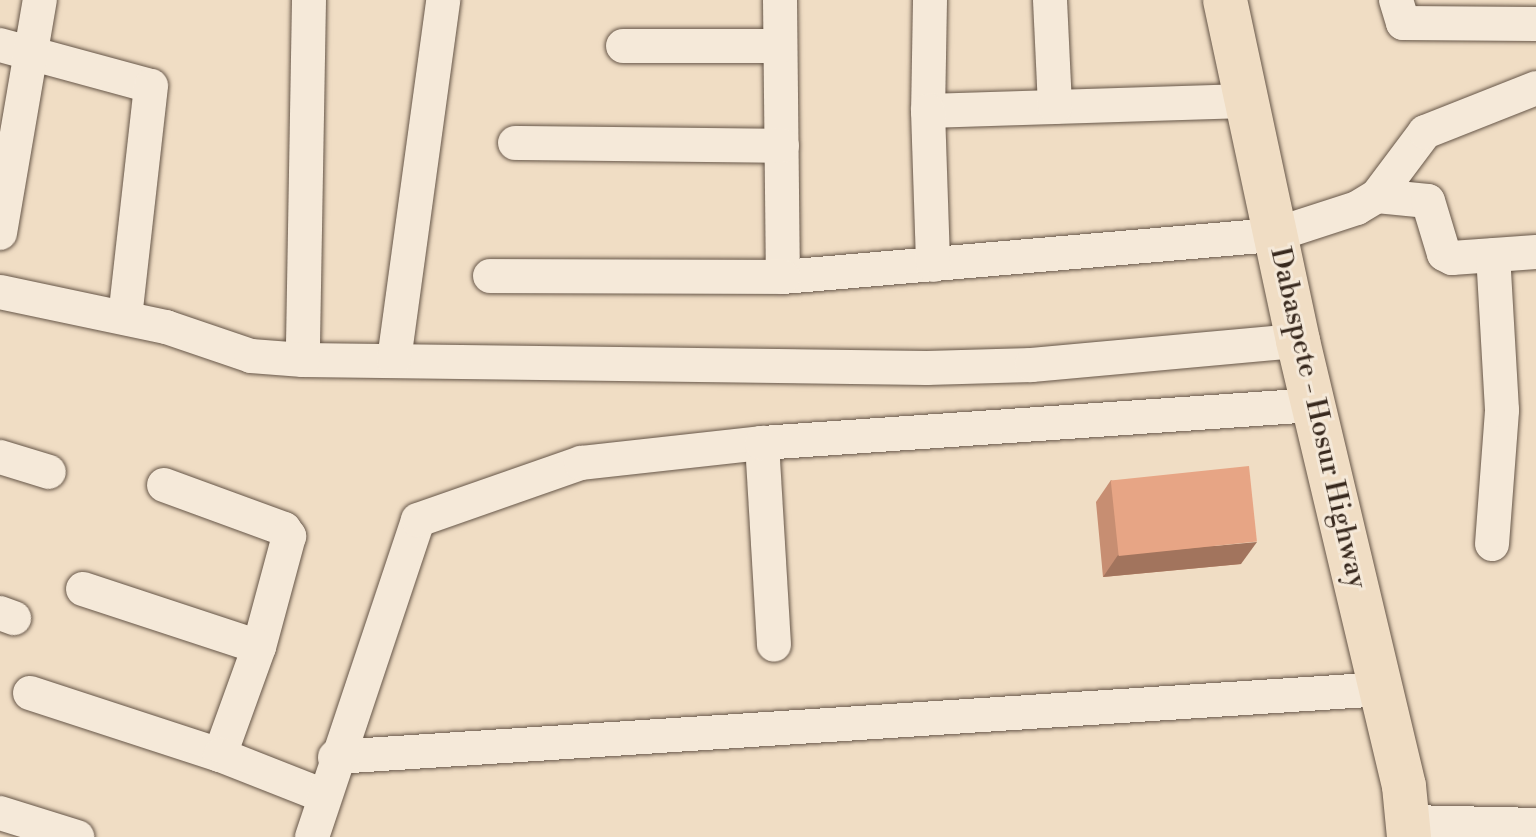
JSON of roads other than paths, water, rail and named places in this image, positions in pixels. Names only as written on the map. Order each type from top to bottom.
[{"type":"highway","name":"Dabaspete - Hosur Highway","points":[[1225,0],[1298,341],[1383,689],[1408,829]]},
{"type":"street","points":[[0,233],[16,48],[40,0]]},
{"type":"street","points":[[303,360],[309,0]]},
{"type":"street","points":[[394,360],[443,0]]},
{"type":"street","points":[[780,0],[783,277]]},
{"type":"street","points":[[930,0],[928,111],[933,265]]},
{"type":"street","points":[[1050,0],[1055,107]]},
{"type":"street","points":[[1396,0],[1403,23],[1536,24]]},
{"type":"street","points":[[623,46],[780,46]]},
{"type":"street","points":[[16,48],[151,86],[125,318]]},
{"type":"street","points":[[1377,196],[1425,132],[1534,92]]},
{"type":"street","points":[[928,111],[1245,101]]},
{"type":"street","points":[[515,143],[782,146]]},
{"type":"street","points":[[490,276],[783,277],[1274,235],[1377,196],[1433,205],[1444,254],[1452,258],[1536,252]]},
{"type":"street","points":[[1492,544],[1502,410],[1493,255]]},
{"type":"street","points":[[0,292],[166,327],[198,341],[251,356],[303,360],[957,367],[1298,341]]},
{"type":"street","points":[[312,837],[335,757],[418,520],[581,463],[762,443],[1314,405]]},
{"type":"street","points":[[762,443],[774,645]]},
{"type":"street","points":[[0,457],[49,472]]},
{"type":"street","points":[[164,485],[284,529],[289,536],[259,647],[220,755]]},
{"type":"street","points":[[83,589],[259,647]]},
{"type":"street","points":[[335,757],[1383,689]]},
{"type":"street","points":[[30,693],[220,755],[324,796]]},
{"type":"street","points":[[0,813],[77,837]]},
{"type":"street","points":[[1408,829],[1536,825]]}]
